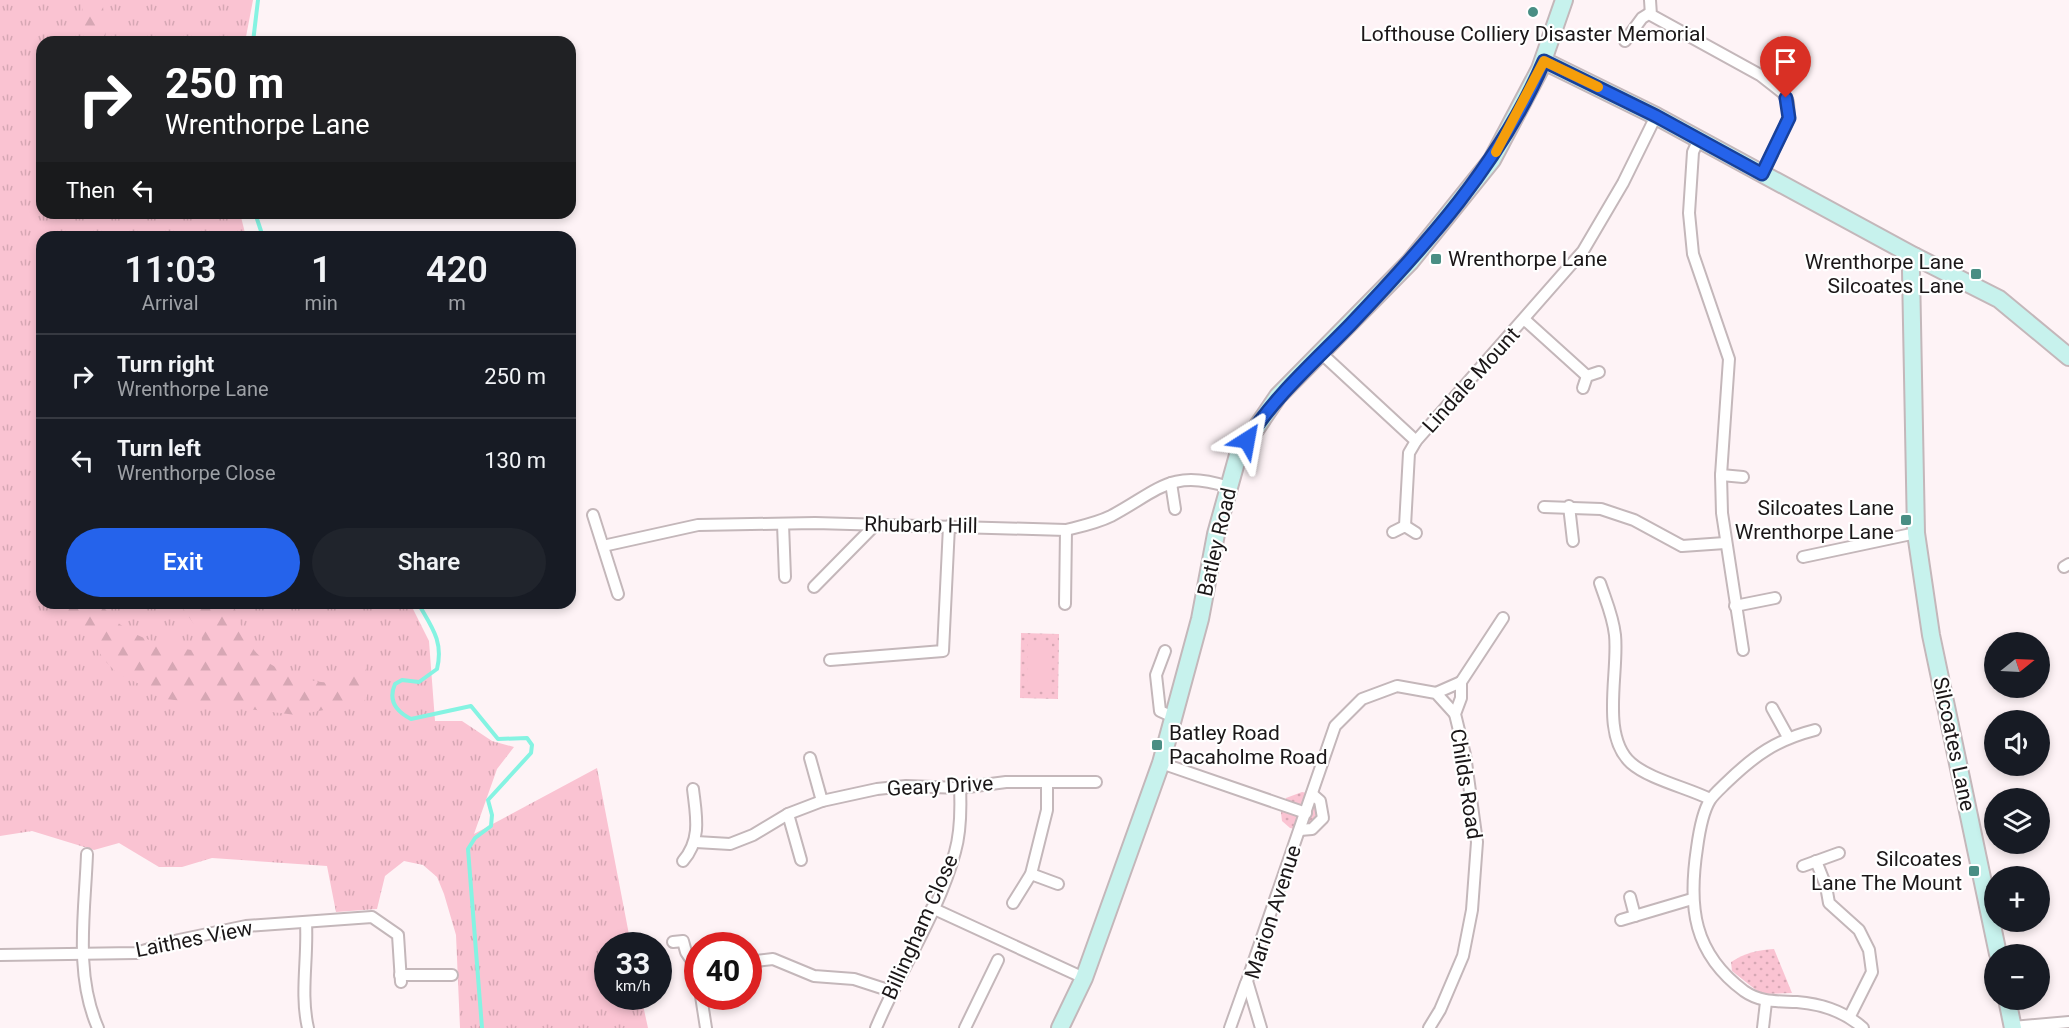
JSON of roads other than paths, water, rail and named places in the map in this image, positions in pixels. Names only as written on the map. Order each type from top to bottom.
[{"type":"street","name":"Batley Road","points":[[1060,1028],[1084,978],[1161,763],[1200,619],[1216,534],[1238,455],[1256,425],[1278,396],[1322,354],[1410,262],[1492,160],[1544,61],[1564,0]]},
{"type":"street","points":[[1650,0],[1650,13]]},
{"type":"street","points":[[1625,41],[1642,18],[1650,13]]},
{"type":"street","points":[[1650,13],[1760,75],[1783,93],[1788,102],[1789,118],[1762,174]]},
{"type":"street","points":[[1544,61],[1656,116],[1998,299],[2069,357]]},
{"type":"street","name":"Lindale Mount","points":[[1405,526],[1409,453],[1416,441],[1525,320],[1583,251],[1623,183],[1656,116]]},
{"type":"street","points":[[1699,140],[1694,152],[1690,237],[1693,254],[1729,359],[1722,475],[1725,543],[1743,650]]},
{"type":"street","name":"Silcoates Lane","points":[[1914,256],[1911,283],[1916,533],[1931,635],[1996,944]]},
{"type":"street","name":"Lindale Mount","points":[[1525,320],[1587,376]]},
{"type":"street","name":"Lindale Mount","points":[[1322,354],[1416,441]]},
{"type":"street","points":[[1583,387],[1587,376],[1599,372]]},
{"type":"street","points":[[1722,475],[1743,477]]},
{"type":"street","name":"Rhubarb Hill","points":[[603,546],[698,525],[876,524],[1066,530],[1099,521],[1155,489],[1171,483],[1191,479],[1228,487]]},
{"type":"street","points":[[1171,483],[1175,509]]},
{"type":"street","points":[[1544,507],[1569,506],[1614,513],[1682,546],[1725,543]]},
{"type":"street","points":[[1569,506],[1573,541]]},
{"type":"street","points":[[593,515],[618,594]]},
{"type":"street","points":[[783,524],[785,577]]},
{"type":"street","points":[[814,587],[876,524]]},
{"type":"street","points":[[830,660],[943,651],[949,526]]},
{"type":"street","points":[[1394,532],[1405,526],[1416,533]]},
{"type":"street","points":[[1065,604],[1066,530]]},
{"type":"street","points":[[1803,557],[1916,533]]},
{"type":"street","points":[[1598,589],[1612,615],[1615,633],[1617,660],[1612,694],[1622,752],[1633,765],[1710,800]]},
{"type":"street","points":[[1735,606],[1775,598]]},
{"type":"street","name":"Childs Road","points":[[1429,1028],[1440,1010],[1463,956],[1472,909],[1477,842],[1465,754],[1455,714],[1461,698],[1461,682],[1503,618]]},
{"type":"street","points":[[1602,635],[1615,633]]},
{"type":"street","points":[[1165,651],[1156,675],[1160,711],[1173,717]]},
{"type":"street","points":[[1455,714],[1436,693],[1461,682]]},
{"type":"street","name":"Marion Avenue","points":[[1261,1028],[1254,1012],[1247,981],[1335,726],[1362,699],[1397,686],[1436,693]]},
{"type":"street","points":[[1772,708],[1788,737]]},
{"type":"street","points":[[1815,730],[1788,737],[1763,750],[1710,800],[1698,840],[1692,899],[1704,946],[1716,964],[1746,992],[1766,1002],[1824,1006],[1850,1016],[1863,1028]]},
{"type":"street","points":[[810,758],[822,801]]},
{"type":"street","points":[[1161,763],[1306,813]]},
{"type":"street","name":"Geary Drive","points":[[696,842],[730,843],[753,835],[788,814],[849,794],[906,786],[960,788],[1006,782],[1096,782]]},
{"type":"street","points":[[1013,903],[1031,874],[1047,810],[1047,783]]},
{"type":"street","name":"Billingham Close","points":[[876,1028],[955,853],[961,821],[960,788]]},
{"type":"street","points":[[683,861],[696,842],[697,823],[693,789]]},
{"type":"street","points":[[1300,830],[1312,830],[1323,818],[1320,801],[1312,794]]},
{"type":"street","points":[[788,814],[801,860]]},
{"type":"street","points":[[1803,866],[1839,853]]},
{"type":"street","points":[[87,854],[83,954],[86,988],[98,1028]]},
{"type":"street","points":[[1816,861],[1826,886],[1829,903],[1859,930],[1869,950],[1872,972],[1850,1016]]},
{"type":"street","points":[[1031,874],[1058,884]]},
{"type":"street","points":[[1630,897],[1635,916]]},
{"type":"street","points":[[1621,920],[1692,899]]},
{"type":"street","points":[[932,908],[1084,978]]},
{"type":"street","name":"Laithes View","points":[[0,955],[136,952],[246,926],[372,917],[398,935],[400,979],[452,975]]},
{"type":"street","points":[[306,923],[307,964],[304,1013],[308,1028]]},
{"type":"street","points":[[673,942],[683,941],[684,945]]},
{"type":"street","points":[[762,960],[773,959],[814,976],[854,979],[891,991]]},
{"type":"street","points":[[965,1028],[998,960]]},
{"type":"street","points":[[1230,1028],[1247,981]]},
{"type":"street","points":[[1763,1028],[1766,1002]]},
{"type":"street","points":[[703,1010],[706,1028]]},
{"type":"street","points":[[2009,1010],[2013,1027],[2069,1022]]},
{"type":"street","name":"Marion Avenue","points":[[1236,1014],[1254,1012]]},
{"type":"waterway","points":[[254,36],[258,0]]},
{"type":"waterway","points":[[257,219],[261,231]]},
{"type":"waterway","points":[[422,609],[435,634],[439,650],[437,669],[419,682],[402,680],[395,684],[392,695],[397,709],[411,719],[471,706],[498,739],[527,738],[532,745],[531,753],[488,800],[492,815],[491,826],[475,838],[468,849],[482,1028]]},
{"type":"place","name":"Lofthouse Colliery Disaster Memorial","points":[[1533,12]]},
{"type":"place","name":"Wrenthorpe Lane","points":[[1436,259]]},
{"type":"place","name":"Wrenthorpe Lane Silcoates Lane","points":[[1976,274]]},
{"type":"place","name":"Silcoates Lane Wrenthorpe Lane","points":[[1906,520]]},
{"type":"place","name":"Batley Road Pacaholme Road","points":[[1157,745]]},
{"type":"place","name":"Silcoates Lane The Mount","points":[[1974,871]]}]
